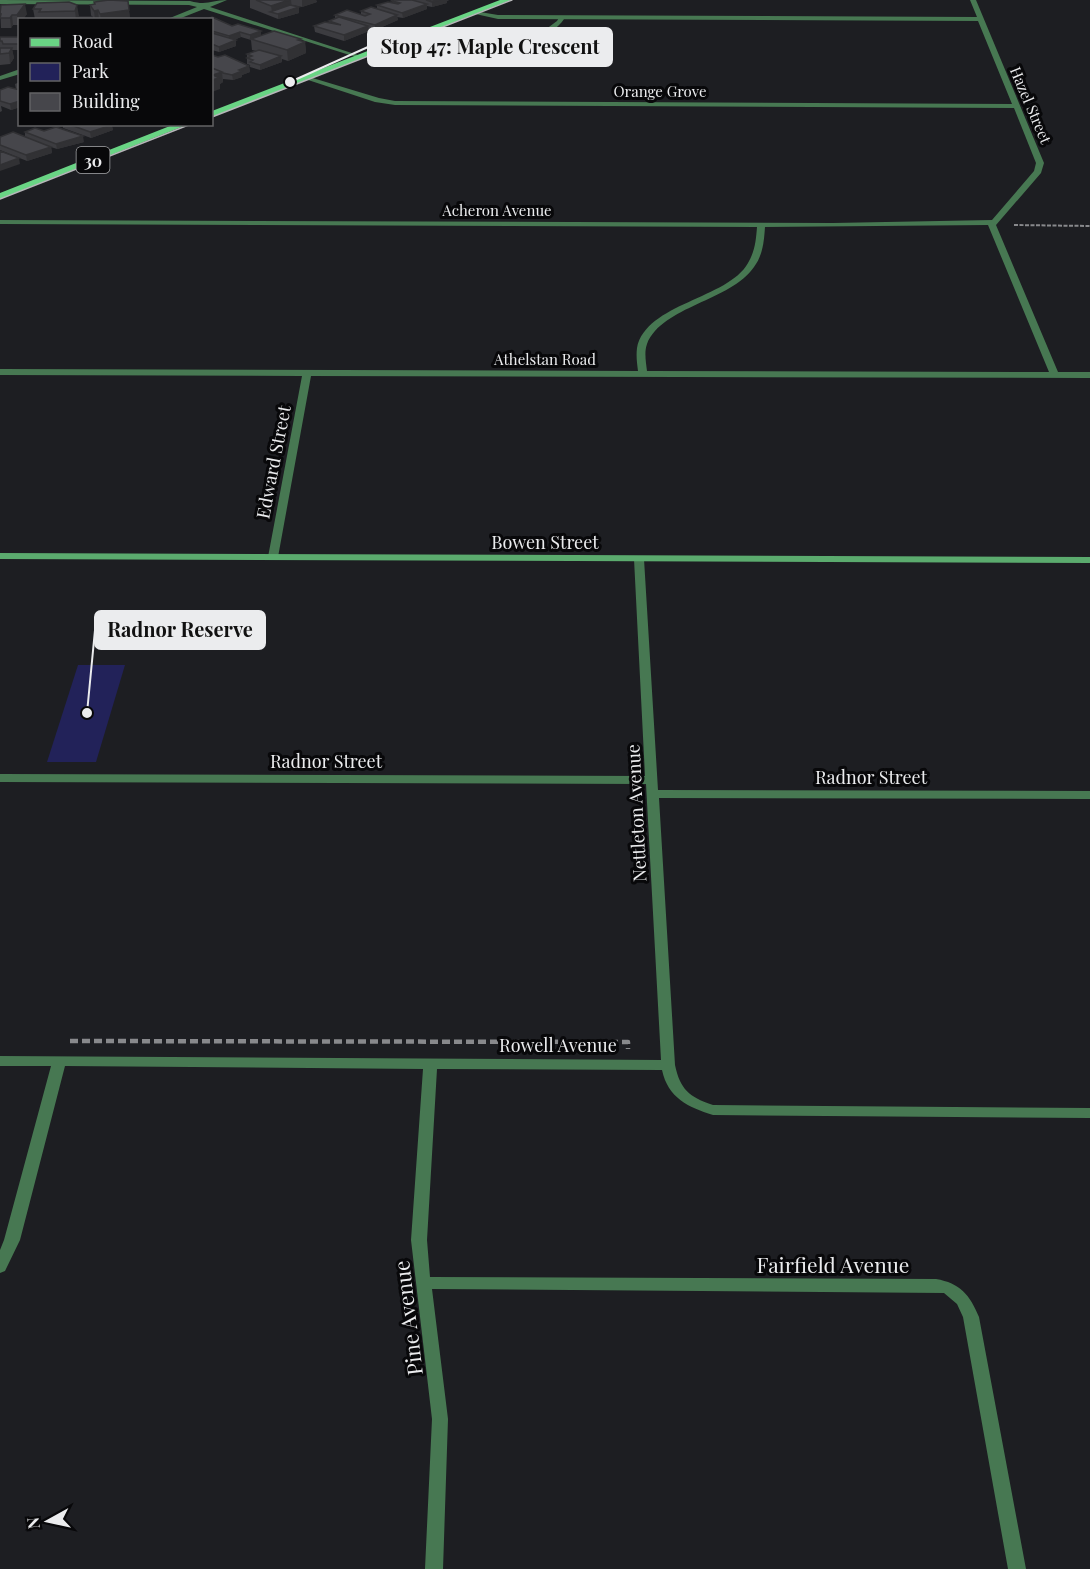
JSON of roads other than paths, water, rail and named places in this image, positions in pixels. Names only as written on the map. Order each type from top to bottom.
[{"type":"main road","points":[[213,114],[507,0]]},
{"type":"main road","name":"30","points":[[0,196],[180,126]]},
{"type":"street","points":[[173,18],[224,0]]},
{"type":"street","name":"Hazel Street","points":[[973,0],[1018,106],[1040,166],[993,224]]},
{"type":"street","points":[[0,2],[173,2],[203,7],[361,57]]},
{"type":"street","points":[[474,13],[494,17],[981,19]]},
{"type":"street","points":[[0,78],[18,72]]},
{"type":"street","name":"Orange Grove","points":[[306,78],[395,103],[1018,106]]},
{"type":"street","name":"Acheron Avenue","points":[[0,222],[993,224]]},
{"type":"street","points":[[993,224],[1055,375]]},
{"type":"street","points":[[643,374],[642,347],[651,332],[678,310],[721,290],[744,274],[760,251],[761,225]]},
{"type":"street","name":"Athelstan Road","points":[[0,372],[1090,375]]},
{"type":"street","name":"Edward Street","points":[[273,557],[307,373]]},
{"type":"street","name":"Bowen Street","points":[[0,556],[1090,560]]},
{"type":"street","name":"Nettleton Avenue","points":[[639,559],[668,1065]]},
{"type":"street","name":"Radnor Street","points":[[0,778],[652,780]]},
{"type":"street","name":"Radnor Street","points":[[653,794],[1090,795]]},
{"type":"street","name":"Rowell Avenue","points":[[0,1061],[668,1065]]},
{"type":"street","points":[[0,1267],[12,1240],[59,1061]]},
{"type":"street","name":"Pine Avenue","points":[[430,1063],[420,1220],[423,1283],[440,1419],[434,1569]]},
{"type":"street","points":[[668,1065],[672,1083],[679,1094],[700,1106],[713,1110],[1090,1113]]},
{"type":"street","name":"Fairfield Avenue","points":[[423,1283],[936,1285],[952,1288],[965,1302],[971,1317],[1017,1569]]},
{"type":"lane","points":[[562,17],[560,22],[528,45],[500,59],[585,58]]},
{"type":"tram line","points":[[213,117],[512,0]]},
{"type":"tram line","points":[[0,199],[186,126]]},
{"type":"place","name":"Stop 47: Maple Crescent","points":[[290,82]]},
{"type":"place","name":"Radnor Reserve","points":[[87,713]]}]
